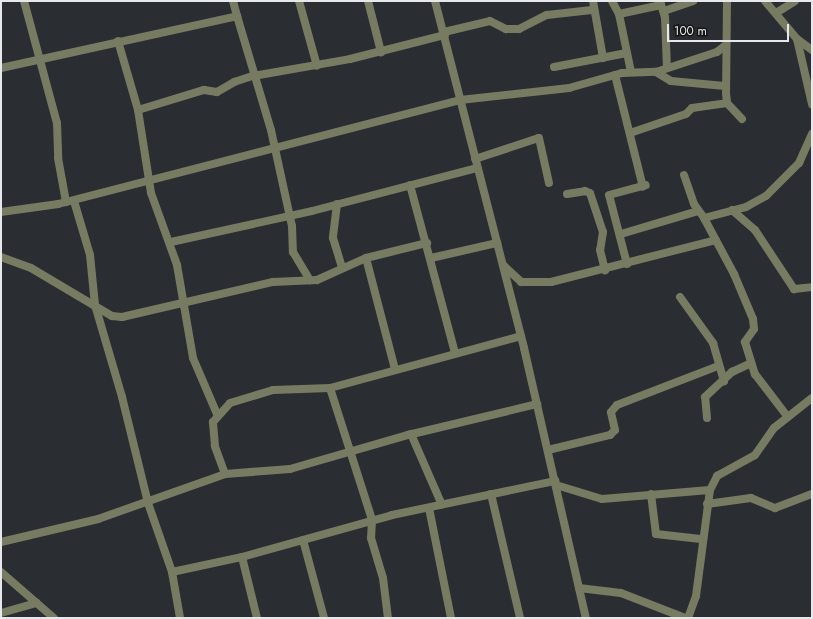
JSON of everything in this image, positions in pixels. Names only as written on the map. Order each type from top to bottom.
[{"type":"street","points":[[24,1],[58,123],[58,158],[70,202],[90,255],[94,305],[120,390],[148,503],[172,572],[180,618]]},
{"type":"street","points":[[233,1],[274,147],[289,216],[295,259],[310,280]]},
{"type":"street","points":[[299,1],[317,66]]},
{"type":"street","points":[[368,1],[381,52]]},
{"type":"street","points":[[435,1],[445,34],[460,100],[521,336],[586,618]]},
{"type":"street","points":[[593,1],[592,10],[603,58]]},
{"type":"street","points":[[612,1],[619,14],[631,72]]},
{"type":"street","points":[[619,14],[693,1]]},
{"type":"street","points":[[727,1],[727,103],[742,119]]},
{"type":"street","points":[[765,1],[797,39],[812,50]]},
{"type":"street","points":[[776,13],[795,1]]},
{"type":"street","points":[[661,6],[667,68]]},
{"type":"street","points":[[138,110],[204,90],[217,92],[234,82],[253,76],[317,66],[381,52],[490,21],[506,28],[519,29],[554,13],[592,10]]},
{"type":"street","points":[[1,68],[236,16]]},
{"type":"street","points":[[805,44],[812,38]]},
{"type":"street","points":[[797,39],[812,104]]},
{"type":"street","points":[[118,41],[138,110],[148,179],[171,242],[197,372],[217,414],[213,431],[225,474]]},
{"type":"street","points":[[1,211],[70,202],[148,179],[460,100],[569,88],[615,74],[631,72],[656,72],[717,52],[726,45]]},
{"type":"street","points":[[554,67],[627,53]]},
{"type":"street","points":[[656,72],[671,81],[726,86]]},
{"type":"street","points":[[615,74],[644,186],[609,195],[621,234],[627,264]]},
{"type":"street","points":[[630,133],[686,114],[691,108],[727,103]]},
{"type":"street","points":[[704,218],[746,207],[766,196],[799,164],[812,134]]},
{"type":"street","points":[[171,242],[289,216],[410,185],[476,163],[539,138],[549,183]]},
{"type":"street","points":[[684,175],[698,211],[704,218],[716,240],[753,319],[754,329],[745,342],[751,363],[764,389],[787,416]]},
{"type":"street","points":[[410,185],[431,258],[454,353]]},
{"type":"street","points":[[567,194],[585,191],[590,193],[603,232],[600,250],[605,270]]},
{"type":"street","points":[[337,204],[333,238],[342,268]]},
{"type":"street","points":[[732,210],[755,230],[794,289],[812,287]]},
{"type":"street","points":[[621,234],[698,211]]},
{"type":"street","points":[[502,264],[517,280],[526,282],[551,282],[605,270],[716,240]]},
{"type":"street","points":[[1,257],[31,268],[112,316],[122,317],[273,282],[324,279],[342,268],[366,258],[427,243]]},
{"type":"street","points":[[431,258],[496,243]]},
{"type":"street","points":[[366,258],[395,369]]},
{"type":"street","points":[[680,297],[713,343],[718,366],[724,381]]},
{"type":"street","points":[[217,414],[239,400],[273,390],[330,388],[395,369],[521,336]]},
{"type":"street","points":[[707,418],[705,397],[732,372],[751,363]]},
{"type":"street","points":[[548,450],[610,435],[614,430],[611,412],[617,404],[718,366]]},
{"type":"street","points":[[330,388],[372,520],[370,538],[383,578],[388,618]]},
{"type":"street","points":[[579,588],[621,593],[683,617],[696,596],[701,539],[710,490],[723,470],[755,455],[787,416],[812,398]]},
{"type":"street","points":[[1,542],[148,503],[225,474],[290,470],[411,434],[537,404]]},
{"type":"street","points":[[411,434],[442,505]]},
{"type":"street","points":[[172,572],[242,557],[372,520],[491,494],[556,483],[602,499],[710,490]]},
{"type":"street","points":[[491,494],[520,618]]},
{"type":"street","points":[[651,494],[656,534],[701,539]]},
{"type":"street","points":[[708,504],[750,498],[775,508],[812,494]]},
{"type":"street","points":[[429,508],[451,618]]},
{"type":"street","points":[[303,540],[324,618]]},
{"type":"street","points":[[242,557],[257,618]]},
{"type":"street","points":[[1,572],[54,618]]},
{"type":"street","points":[[1,613],[37,603]]}]
